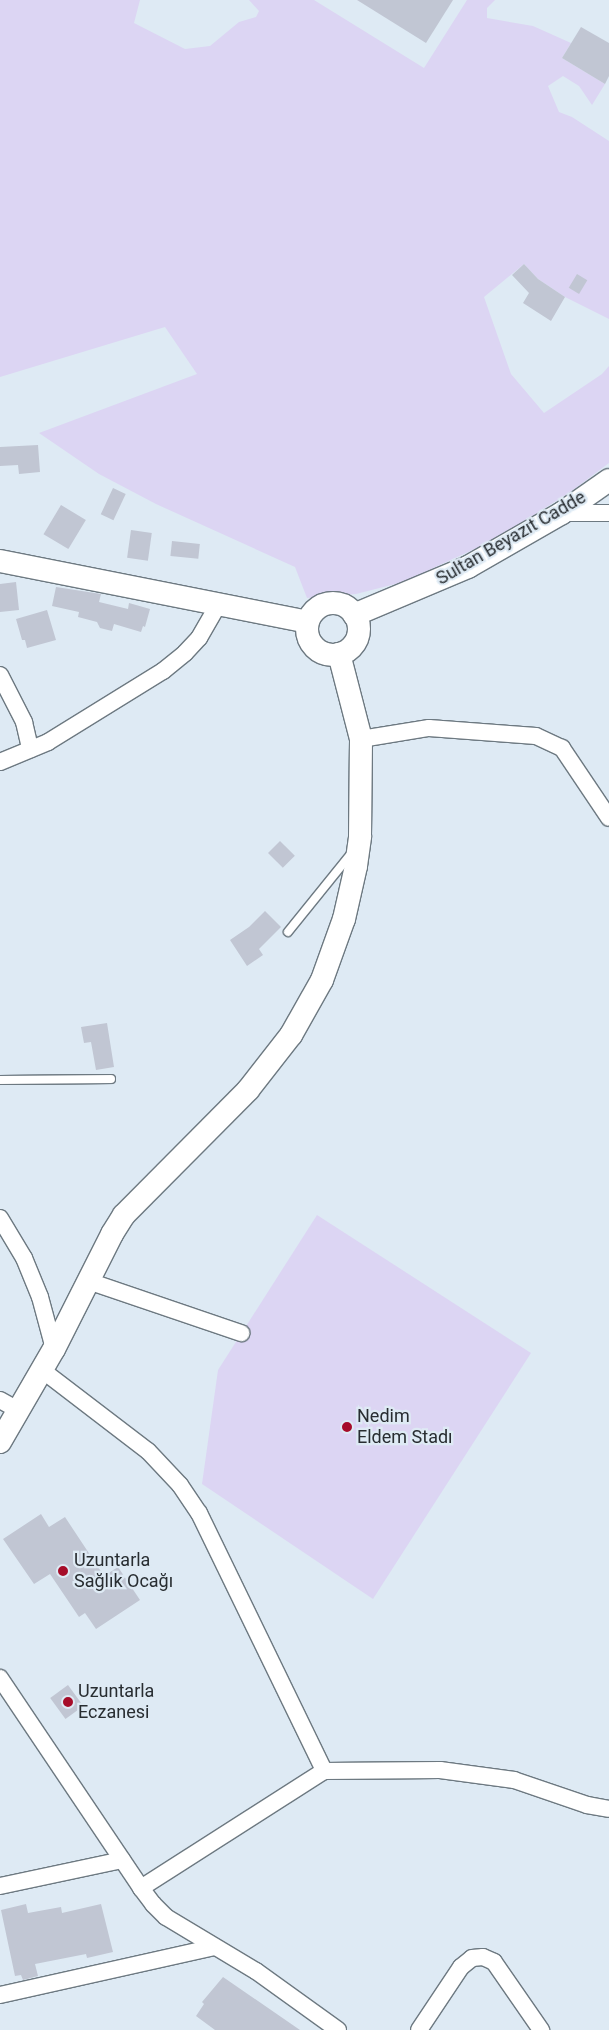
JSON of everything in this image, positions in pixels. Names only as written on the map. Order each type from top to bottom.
[{"type":"street","name":"Sultan Beyazıt Cadde","points":[[354,615],[468,567],[562,513],[609,480]]},
{"type":"street","points":[[562,513],[609,513]]},
{"type":"street","points":[[0,561],[307,622]]},
{"type":"street","points":[[332,603],[348,609],[354,615],[358,622],[357,638],[353,646],[339,654],[322,653],[314,648],[307,632],[307,622],[316,609],[332,603]]},
{"type":"street","points":[[0,762],[56,737],[163,671],[185,653],[198,638],[218,604]]},
{"type":"street","points":[[0,1442],[9,1405],[42,1370],[124,1215],[248,1090],[286,1042],[322,980],[344,919],[359,845],[361,739],[339,654]]},
{"type":"street","points":[[0,675],[24,722],[30,749]]},
{"type":"street","points":[[361,739],[429,728],[536,736],[562,748],[609,818]]},
{"type":"street","points":[[0,1218],[24,1258],[40,1297],[54,1349]]},
{"type":"street","points":[[88,1281],[241,1333]]},
{"type":"street","points":[[42,1370],[148,1451],[180,1485],[199,1513],[324,1771]]},
{"type":"street","points":[[0,1678],[153,1904],[166,1917],[256,1971],[338,2030]]},
{"type":"street","points":[[141,1888],[324,1771],[449,1771],[514,1780],[587,1805],[609,1809]]},
{"type":"street","points":[[0,1886],[122,1860]]},
{"type":"street","points":[[0,1995],[215,1947]]},
{"type":"street","points":[[419,2030],[461,1967],[472,1958],[483,1957],[494,1962],[541,2030]]},
{"type":"lane","points":[[288,932],[359,845]]},
{"type":"lane","points":[[0,1080],[111,1078]]},
{"type":"shaded area","points":[[0,0],[140,0],[134,23],[185,49],[210,46],[239,22],[256,17],[259,11],[249,0],[314,0],[424,68],[467,0],[495,0],[487,8],[487,18],[533,26],[571,43],[562,58],[605,84],[592,105],[579,86],[563,76],[548,86],[559,112],[572,117],[609,141],[609,319],[565,297],[538,279],[524,264],[484,297],[511,374],[544,413],[602,374],[609,366],[609,463],[569,493],[492,541],[403,582],[356,594],[307,598],[295,567],[156,504],[99,474],[39,433],[197,374],[165,327],[0,377]]},
{"type":"shaded area","name":"Nedim Eldem Stadı","points":[[317,1215],[531,1353],[373,1599],[202,1484],[218,1370]]},
{"type":"building","points":[[357,0],[453,0],[426,43]]},
{"type":"building","points":[[581,27],[609,43],[609,76],[605,84],[562,58]]},
{"type":"building","points":[[524,264],[538,279],[565,297],[551,321],[523,303],[529,293],[512,275]]},
{"type":"building","points":[[577,274],[587,280],[579,294],[569,288]]},
{"type":"building","points":[[38,445],[40,472],[19,474],[18,465],[0,466],[0,447]]},
{"type":"building","points":[[113,488],[126,494],[113,520],[101,514]]},
{"type":"building","points":[[61,505],[86,520],[68,549],[43,534]]},
{"type":"building","points":[[131,530],[152,533],[148,561],[127,558]]},
{"type":"building","points":[[172,541],[200,544],[198,559],[170,556]]},
{"type":"building","points":[[16,582],[19,610],[0,612],[0,584]]},
{"type":"building","points":[[56,587],[101,594],[99,602],[128,609],[129,603],[150,609],[145,627],[143,626],[141,632],[114,624],[112,631],[100,628],[97,622],[78,617],[79,612],[52,606]]},
{"type":"building","points":[[47,610],[56,640],[27,648],[25,640],[22,640],[16,619]]},
{"type":"building","points":[[280,841],[295,856],[283,868],[268,853]]},
{"type":"building","points":[[265,911],[281,927],[259,949],[263,955],[247,966],[230,940],[249,927]]},
{"type":"building","points":[[107,1023],[114,1067],[96,1070],[91,1042],[84,1043],[81,1027]]},
{"type":"building","name":"Uzuntarla Sağlık Ocağı","points":[[41,1514],[49,1527],[65,1517],[104,1576],[118,1567],[140,1600],[96,1629],[85,1613],[79,1617],[50,1574],[34,1584],[3,1539]]},
{"type":"building","points":[[68,1685],[83,1706],[65,1719],[50,1698]]},
{"type":"building","points":[[26,1904],[28,1913],[61,1907],[62,1913],[101,1904],[113,1952],[87,1958],[86,1954],[35,1964],[38,1976],[23,1980],[21,1975],[15,1976],[1,1910]]},
{"type":"building","points":[[223,1977],[300,2030],[215,2030],[196,2016],[204,2004],[202,2002]]},
{"type":"place","name":"Nedim Eldem Stadı","points":[[347,1427]]},
{"type":"place","name":"Uzuntarla Sağlık Ocağı","points":[[63,1571]]},
{"type":"place","name":"Uzuntarla Eczanesi","points":[[68,1702]]}]
